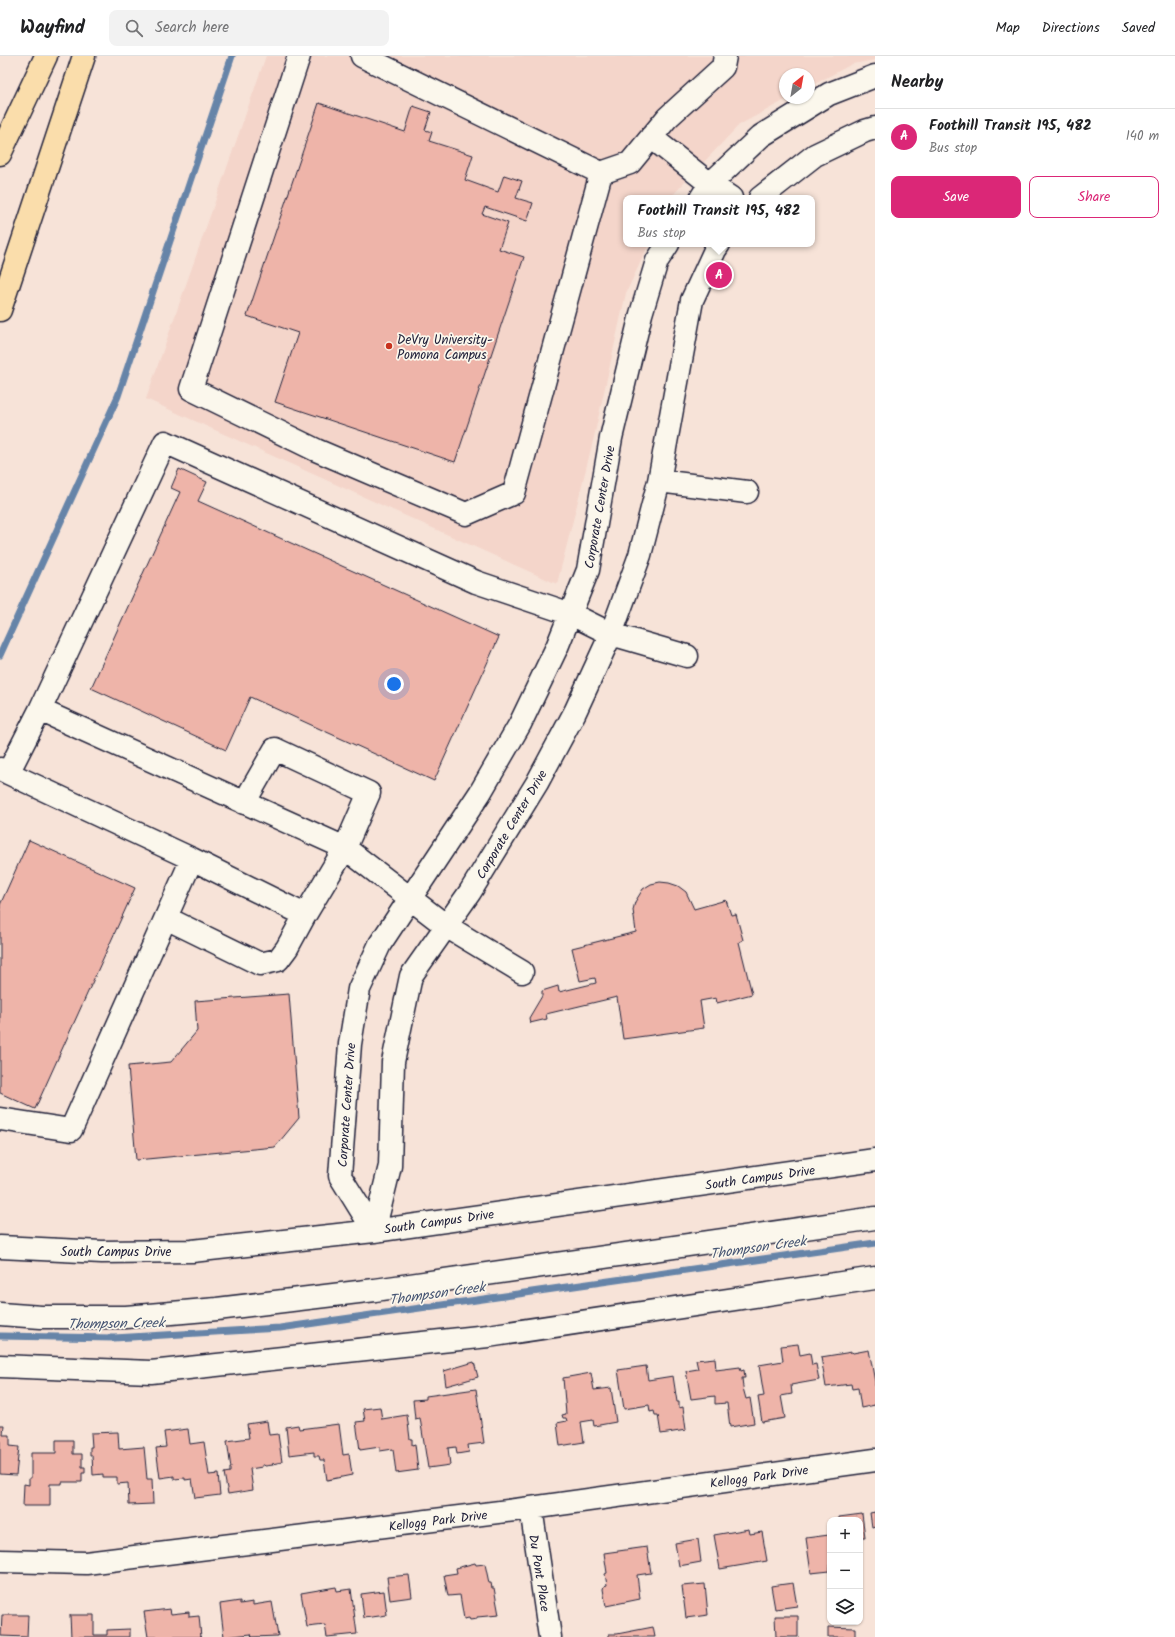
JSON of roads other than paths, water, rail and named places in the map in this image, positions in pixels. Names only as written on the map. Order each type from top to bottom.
[{"type":"highway","points":[[0,154],[46,56]]},
{"type":"highway","points":[[0,310],[84,56]]},
{"type":"street","points":[[299,56],[191,389],[316,450],[466,514],[514,493],[601,173]]},
{"type":"street","points":[[362,56],[601,173],[630,163],[667,118],[722,67],[724,56]]},
{"type":"street","points":[[706,191],[761,136],[829,94],[875,76]]},
{"type":"street","points":[[764,195],[815,155],[865,131],[875,128]]},
{"type":"street","points":[[651,138],[706,191],[720,195]]},
{"type":"street","name":"Corporate Center Drive","points":[[374,1231],[340,1176],[350,1044],[359,989],[380,944],[480,793],[520,724],[557,648],[588,570],[612,438],[641,314],[657,260],[666,247]]},
{"type":"street","name":"Corporate Center Drive","points":[[374,1231],[390,1166],[393,1062],[411,976],[470,892],[537,783],[575,712],[612,634],[640,555],[659,481],[692,300],[717,247]]},
{"type":"street","points":[[305,915],[192,859],[4,771],[40,710],[165,442],[476,582],[571,614],[612,634],[688,656]]},
{"type":"street","points":[[659,481],[747,492]]},
{"type":"street","points":[[40,710],[344,848],[446,926],[522,972]]},
{"type":"street","points":[[166,918],[260,964],[278,960],[287,948],[344,848],[368,793],[275,749],[244,803]]},
{"type":"street","points":[[0,1120],[71,1130],[192,859]]},
{"type":"street","name":"South Campus Drive","points":[[0,1247],[102,1252],[192,1251],[374,1231],[875,1160]]},
{"type":"street","points":[[0,1314],[41,1317],[126,1317],[217,1309],[375,1290],[875,1218]]},
{"type":"street","points":[[0,1366],[150,1372],[488,1336],[875,1278]]},
{"type":"street","name":"Kellogg Park Drive","points":[[0,1561],[86,1563],[531,1508],[875,1460]]},
{"type":"street","name":"Du Pont Place","points":[[531,1508],[550,1637]]},
{"type":"waterway","points":[[0,655],[118,396],[232,56]]},
{"type":"waterway","name":"Thompson Creek","points":[[0,1336],[114,1338],[280,1328],[875,1243]]},
{"type":"place","name":"Foothill Transit 195, 482","points":[[719,275]]},
{"type":"place","name":"DeVry University- Pomona Campus","points":[[389,346]]}]
